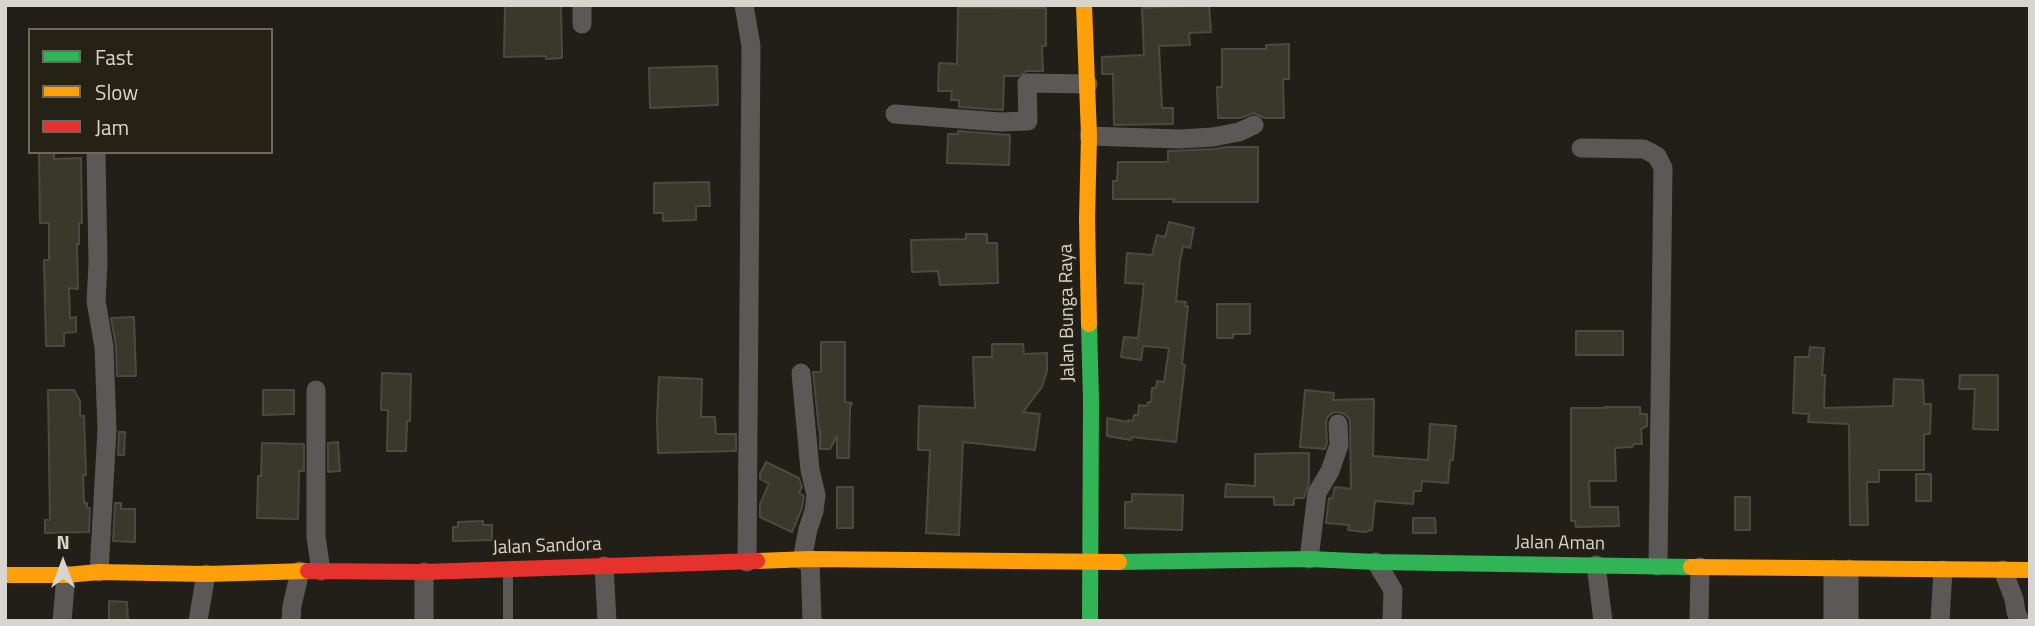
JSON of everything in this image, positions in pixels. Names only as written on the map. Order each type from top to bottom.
[{"type":"street","points":[[744,5],[751,46],[747,562]]},
{"type":"street","name":"Jalan Bunga Raya","points":[[1084,5],[1090,136],[1087,219],[1091,400],[1090,621]]},
{"type":"street","points":[[895,114],[1000,122],[1028,121],[1027,83],[1088,84]]},
{"type":"street","points":[[1090,136],[1180,139],[1213,137],[1239,132],[1254,125]]},
{"type":"street","points":[[1581,149],[1644,149],[1657,156],[1663,168],[1658,566]]},
{"type":"street","points":[[96,154],[96,301],[104,347],[107,430],[99,572]]},
{"type":"street","points":[[801,373],[810,470],[816,495],[808,529],[806,560],[812,621]]},
{"type":"street","points":[[316,390],[316,537],[321,570]]},
{"type":"street","points":[[1309,559],[1317,493],[1330,471],[1339,445],[1338,424]]},
{"type":"street","name":"Jalan Aman","points":[[1090,562],[1309,559],[2030,570]]},
{"type":"street","name":"Jalan Sandora","points":[[5,575],[99,572],[206,574],[300,570],[424,572],[806,560],[1090,562]]},
{"type":"street","points":[[1376,562],[1393,590],[1392,621]]},
{"type":"street","points":[[1597,565],[1603,621]]},
{"type":"street","points":[[604,566],[607,621]]},
{"type":"street","points":[[1699,621],[1700,567]]},
{"type":"street","points":[[1833,621],[1841,569]]},
{"type":"street","points":[[1841,569],[1849,621]]},
{"type":"street","points":[[290,621],[300,570]]},
{"type":"street","points":[[1940,621],[1943,570]]},
{"type":"street","points":[[2003,570],[2020,621]]},
{"type":"street","points":[[424,572],[424,621]]},
{"type":"street","points":[[198,621],[206,574]]},
{"type":"street","points":[[62,621],[66,575]]},
{"type":"lane","points":[[508,621],[509,569]]},
{"type":"building","points":[[505,5],[561,5],[562,58],[504,57]]},
{"type":"building","points":[[1209,5],[1211,32],[1189,33],[1190,45],[1159,46],[1162,108],[1173,108],[1173,124],[1114,125],[1113,74],[1102,74],[1102,57],[1144,55],[1142,8]]},
{"type":"building","points":[[958,7],[1046,8],[1046,46],[1042,46],[1043,71],[1004,76],[1003,110],[959,107],[959,100],[951,100],[952,91],[938,91],[939,63],[957,64]]},
{"type":"building","points":[[1289,44],[1289,79],[1283,79],[1284,118],[1264,118],[1254,113],[1240,118],[1218,118],[1217,87],[1222,87],[1222,49],[1266,49],[1266,45]]},
{"type":"building","points":[[717,66],[718,105],[650,108],[649,68]]},
{"type":"building","points":[[958,131],[1010,135],[1009,165],[947,163],[948,134],[958,134]]},
{"type":"building","points":[[1258,147],[1258,202],[1113,199],[1113,181],[1117,181],[1118,162],[1168,162],[1168,151]]},
{"type":"building","points":[[39,154],[54,154],[54,159],[81,158],[82,223],[79,223],[77,244],[78,289],[69,288],[70,318],[76,317],[76,332],[64,333],[64,346],[46,346],[44,260],[49,260],[49,223],[40,223]]},
{"type":"building","points":[[709,182],[710,206],[696,206],[696,220],[663,221],[663,213],[654,213],[654,183]]},
{"type":"building","points":[[1169,222],[1194,228],[1190,248],[1183,246],[1176,301],[1186,302],[1185,306],[1188,306],[1182,364],[1185,365],[1176,442],[1107,436],[1107,418],[1133,421],[1134,415],[1138,415],[1139,405],[1147,406],[1148,402],[1151,402],[1152,388],[1156,388],[1157,381],[1164,382],[1169,348],[1143,346],[1141,360],[1121,357],[1124,337],[1138,338],[1144,284],[1125,283],[1127,253],[1152,255],[1157,235],[1165,237]]},
{"type":"building","points":[[966,234],[987,234],[987,243],[997,243],[998,283],[940,285],[938,271],[912,272],[911,240],[966,239]]},
{"type":"building","points":[[1217,304],[1250,304],[1250,334],[1217,338]]},
{"type":"building","points":[[134,317],[136,376],[117,376],[111,318]]},
{"type":"building","points":[[1576,331],[1623,331],[1623,355],[1576,355]]},
{"type":"building","points":[[821,342],[845,342],[845,402],[852,403],[849,458],[837,458],[837,436],[830,449],[820,449],[813,372],[821,372]]},
{"type":"building","points":[[992,344],[1023,344],[1024,354],[1047,353],[1047,371],[1042,387],[1023,412],[1040,414],[1035,450],[963,442],[959,535],[926,533],[930,450],[918,450],[919,406],[975,408],[973,357],[992,357]]},
{"type":"building","points":[[1810,347],[1824,348],[1824,408],[1893,406],[1894,379],[1923,380],[1924,404],[1931,404],[1930,434],[1924,434],[1924,470],[1879,470],[1879,482],[1867,482],[1868,525],[1850,525],[1849,424],[1808,422],[1809,414],[1793,413],[1795,357],[1809,357]]},
{"type":"building","points":[[382,373],[411,374],[406,451],[387,451],[388,410],[381,410]]},
{"type":"building","points":[[1960,375],[1998,375],[1998,430],[1973,429],[1975,389],[1959,389]]},
{"type":"building","points":[[659,377],[702,379],[701,417],[715,417],[716,434],[736,434],[736,451],[658,453]]},
{"type":"building","points":[[48,390],[74,390],[80,401],[80,416],[84,416],[84,503],[90,508],[89,532],[45,533],[45,520],[50,520]]},
{"type":"building","points":[[263,390],[294,390],[294,414],[263,415]]},
{"type":"building","points":[[1305,390],[1334,393],[1333,400],[1374,399],[1373,456],[1428,460],[1430,424],[1456,426],[1448,483],[1422,481],[1421,491],[1414,491],[1413,504],[1375,501],[1372,530],[1348,530],[1349,525],[1326,523],[1329,498],[1332,499],[1335,487],[1351,489],[1350,423],[1344,414],[1332,413],[1327,418],[1325,449],[1300,447]]},
{"type":"building","points":[[1640,407],[1640,414],[1647,414],[1647,426],[1641,429],[1642,444],[1615,448],[1616,481],[1589,481],[1590,507],[1618,507],[1619,526],[1576,527],[1575,521],[1571,521],[1571,408]]},
{"type":"building","points":[[119,432],[125,432],[124,455],[118,455]]},
{"type":"building","points":[[338,442],[340,471],[328,472],[328,443]]},
{"type":"building","points":[[262,443],[304,444],[304,471],[299,471],[298,519],[257,518]]},
{"type":"building","points":[[1309,453],[1309,483],[1304,498],[1294,498],[1294,505],[1274,505],[1274,497],[1225,497],[1226,484],[1255,486],[1255,454]]},
{"type":"building","points":[[766,462],[799,478],[802,487],[799,493],[804,496],[792,532],[760,517],[760,504],[769,484],[760,479]]},
{"type":"building","points":[[1916,474],[1931,474],[1931,501],[1916,501]]},
{"type":"building","points":[[837,487],[853,487],[853,528],[837,528]]},
{"type":"building","points":[[1132,494],[1183,495],[1182,530],[1125,528],[1125,502],[1132,502]]},
{"type":"building","points":[[1735,497],[1750,497],[1750,530],[1735,530]]},
{"type":"building","points":[[115,503],[121,503],[121,509],[135,509],[135,542],[113,541]]},
{"type":"building","points":[[1413,518],[1435,518],[1436,533],[1413,533]]},
{"type":"building","points":[[483,521],[483,525],[492,525],[492,540],[453,541],[453,527],[458,527],[458,522]]},
{"type":"building","points":[[109,601],[127,602],[128,621],[109,621]]},
{"type":"traffic: fast","points":[[1089,324],[1090,621]]},
{"type":"traffic: fast","points":[[1119,562],[1309,559],[1691,567]]},
{"type":"traffic: slow","points":[[1084,5],[1089,136],[1089,324]]},
{"type":"traffic: slow","points":[[757,561],[810,559],[1119,562]]},
{"type":"traffic: slow","points":[[1691,567],[2030,570]]},
{"type":"traffic: slow","points":[[5,575],[308,571]]},
{"type":"traffic: jam","points":[[308,571],[424,572],[757,561]]}]
